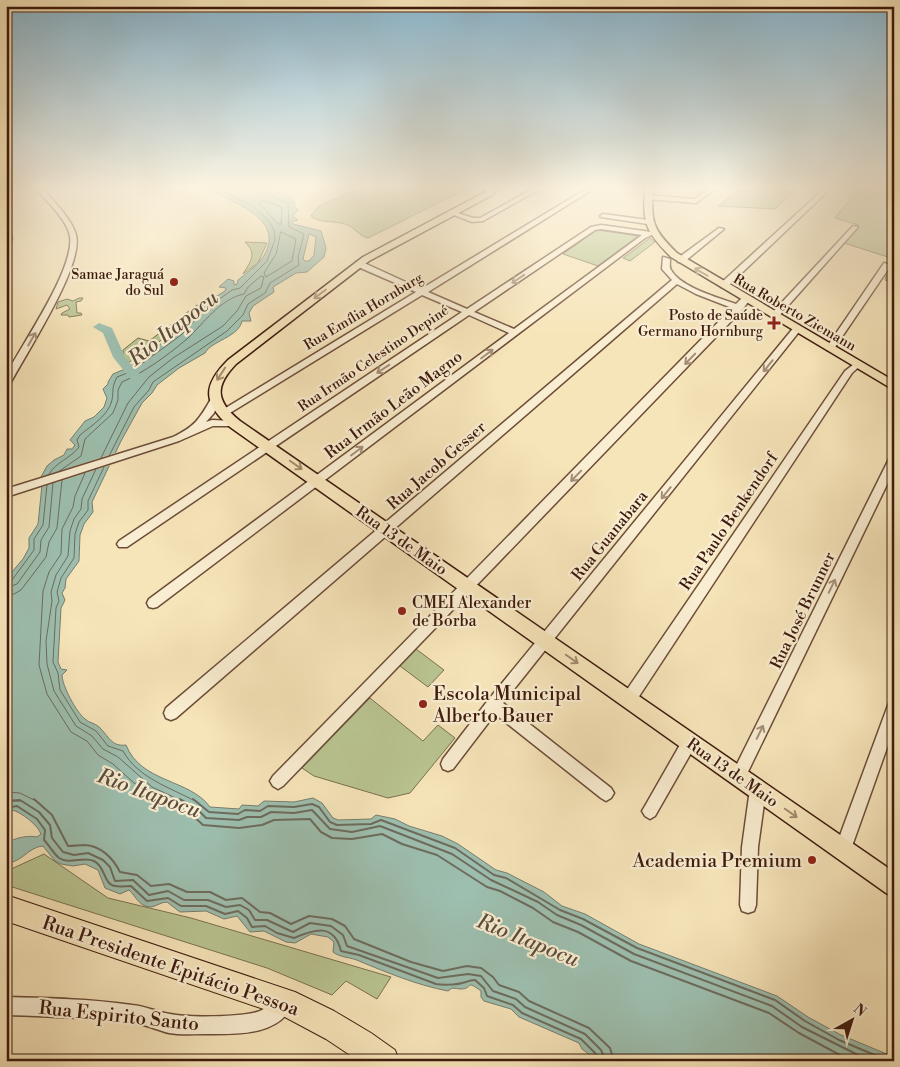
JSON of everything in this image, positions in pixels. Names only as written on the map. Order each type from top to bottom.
[{"type":"highway","name":"Rua Presidente Epitácio Pessoa","points":[[6,908],[285,1002],[332,1025],[357,1040],[384,1061]]},
{"type":"main road","points":[[214,401],[216,384],[223,370],[359,264],[410,236]]},
{"type":"main road","name":"Rua Roberto Ziemann","points":[[649,236],[665,246],[681,260],[894,386]]},
{"type":"main road","name":"Rua 13 de Maio","points":[[214,401],[222,414],[236,424],[894,885]]},
{"type":"street","points":[[6,384],[41,323],[64,274],[74,245],[73,236]]},
{"type":"street","name":"Rua Emília Hornburg","points":[[222,414],[513,236]]},
{"type":"street","name":"Rua Irmão Celestino Depiné","points":[[123,544],[581,236]]},
{"type":"street","name":"Rua Irmão Leão Magno","points":[[153,603],[644,236]]},
{"type":"street","points":[[681,260],[712,236]]},
{"type":"street","points":[[724,286],[777,236]]},
{"type":"street","points":[[776,315],[846,236]]},
{"type":"street","points":[[666,259],[666,269],[677,280],[710,297],[739,308]]},
{"type":"street","points":[[359,264],[516,332]]},
{"type":"street","points":[[830,348],[887,265]]},
{"type":"street","name":"Rua Jacob Gesser","points":[[171,713],[677,280]]},
{"type":"street","points":[[278,781],[747,298]]},
{"type":"street","name":"Rua Guanabara","points":[[448,764],[494,704],[798,328]]},
{"type":"street","name":"Rua Paulo Benkendorf","points":[[629,699],[849,371],[858,364]]},
{"type":"street","points":[[190,432],[206,416],[214,401]]},
{"type":"street","points":[[6,493],[176,438],[212,423],[236,424]]},
{"type":"street","name":"Rua José Brunner","points":[[739,775],[894,459]]},
{"type":"street","points":[[494,704],[606,793]]},
{"type":"street","points":[[842,849],[894,708]]},
{"type":"street","points":[[650,811],[690,741]]},
{"type":"street","points":[[748,906],[746,872],[758,789]]},
{"type":"street","name":"Rua Espirito Santo","points":[[6,1006],[58,1007],[135,1014],[172,1024],[228,1025],[256,1022],[272,1016],[285,1002]]},
{"type":"green space","points":[[589,236],[638,236],[598,266],[563,254]]},
{"type":"green space","points":[[850,236],[894,236],[894,283],[885,280],[891,258],[844,243]]},
{"type":"green space","points":[[650,238],[655,242],[630,261],[623,258]]},
{"type":"green space","points":[[245,242],[267,243],[258,263],[243,274],[252,258],[251,250]]},
{"type":"green space","points":[[83,298],[81,301],[76,302],[77,313],[82,315],[69,317],[68,315],[61,315],[70,309],[67,305],[56,309],[58,302],[67,299],[73,301]]},
{"type":"green space","points":[[197,305],[200,305],[179,328],[128,363],[123,361],[123,350],[138,338],[149,341]]},
{"type":"green space","points":[[416,649],[444,670],[428,687],[400,666]]},
{"type":"green space","points":[[370,698],[423,741],[438,725],[455,738],[410,793],[388,798],[314,776],[302,768]]},
{"type":"green space","points":[[44,854],[108,898],[191,918],[391,977],[377,999],[346,981],[332,995],[267,968],[6,885],[6,866],[9,870]]},
{"type":"water","name":"Rio Itapocu","points":[[268,236],[309,236],[303,259],[305,261],[309,261],[314,255],[316,237],[313,236],[322,236],[326,248],[324,257],[307,272],[296,273],[273,287],[274,292],[253,306],[249,313],[251,321],[242,321],[240,326],[231,335],[213,345],[205,353],[179,368],[157,385],[142,403],[121,441],[92,502],[93,512],[84,524],[80,535],[79,561],[66,579],[65,588],[62,593],[65,600],[61,608],[58,662],[61,669],[67,670],[62,675],[63,680],[70,699],[78,711],[87,720],[99,727],[114,743],[126,745],[133,757],[143,767],[191,791],[210,807],[239,809],[242,805],[258,806],[264,801],[294,802],[313,798],[322,803],[333,818],[338,820],[371,819],[376,815],[395,819],[409,826],[442,836],[458,844],[496,870],[507,873],[544,892],[562,906],[585,914],[639,944],[777,996],[808,1017],[841,1035],[894,1057],[894,1061],[598,1061],[582,1049],[579,1043],[519,1017],[511,1009],[484,1001],[481,997],[481,991],[471,985],[465,989],[452,988],[448,991],[414,982],[336,954],[333,952],[334,942],[328,937],[311,934],[295,943],[286,942],[264,931],[250,932],[237,916],[224,919],[206,911],[180,912],[167,902],[147,907],[129,890],[120,894],[105,888],[98,870],[85,864],[73,866],[61,864],[55,861],[43,846],[33,849],[12,862],[6,863],[6,844],[29,836],[37,837],[41,834],[29,819],[20,813],[12,810],[6,813],[6,579],[23,559],[29,548],[29,538],[38,524],[42,485],[41,477],[47,466],[64,455],[67,449],[72,449],[75,445],[70,440],[85,421],[94,417],[104,407],[107,398],[103,389],[113,374],[130,367],[178,331],[204,304],[225,291],[226,288],[219,287],[228,279],[234,281],[234,285],[237,284],[238,280],[261,260],[268,245]]},
{"type":"pier","points":[[118,452],[114,464],[39,488],[38,478]]},
{"type":"waterway","name":"Rio Itapocu","points":[[99,327],[108,331],[119,357],[138,379]]},
{"type":"railway","points":[[6,257],[11,236]]},
{"type":"place","name":"Samae Jaraguá do Sul","points":[[174,282]]},
{"type":"place","name":"Posto de Saúde Germano Hornburg","points":[[774,323]]},
{"type":"place","name":"CMEI Alexander de Borba","points":[[402,611]]},
{"type":"place","name":"Escola Municipal Alberto Bauer","points":[[423,704]]},
{"type":"place","name":"Academia Premium","points":[[812,860]]}]
